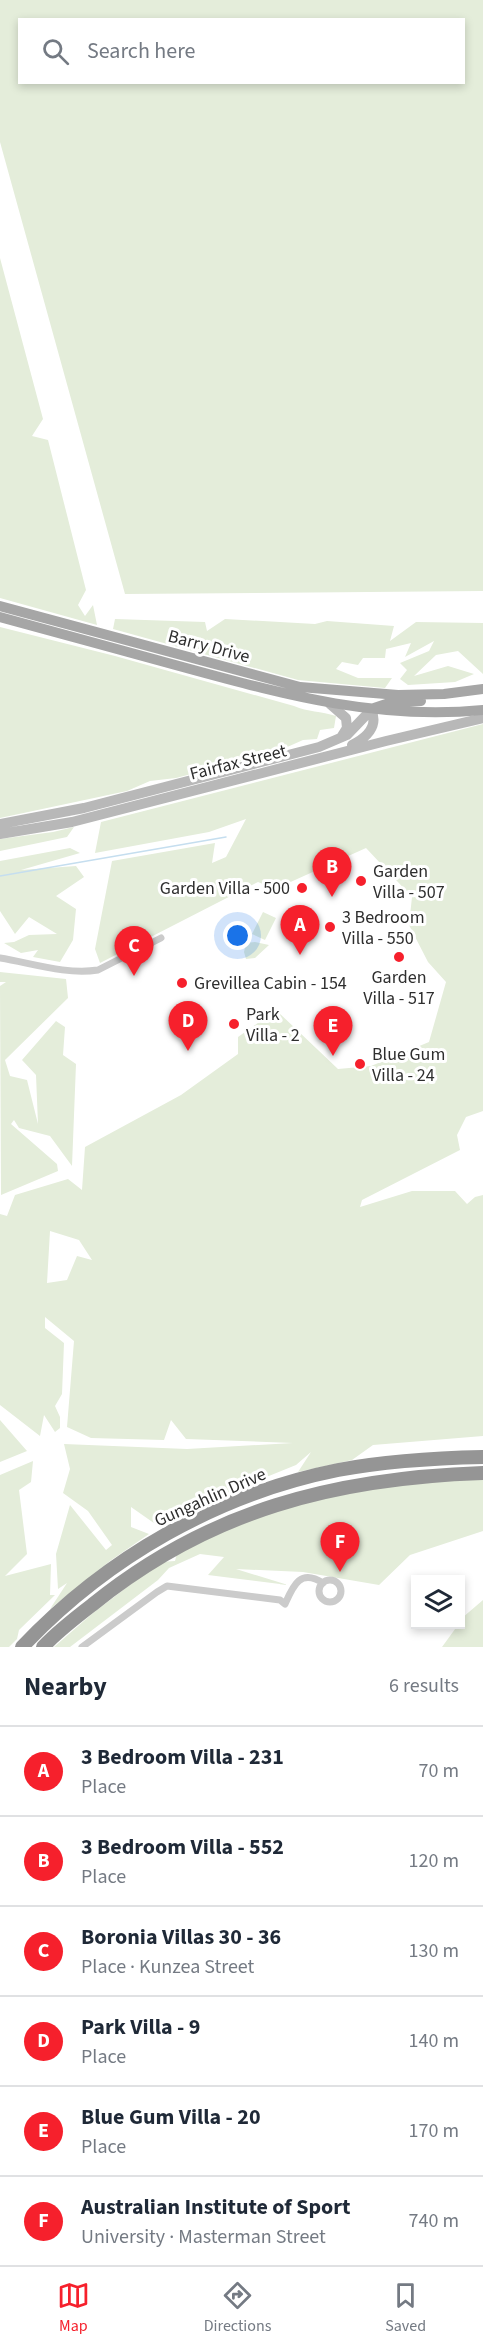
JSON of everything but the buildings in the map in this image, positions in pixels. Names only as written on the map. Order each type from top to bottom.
[{"type":"highway","name":"Gungahlin Drive","points":[[22,1647],[65,1606],[109,1571],[156,1539],[232,1502],[276,1486],[340,1470],[398,1461],[483,1457]]},
{"type":"highway","name":"Gungahlin Drive","points":[[43,1647],[77,1616],[138,1570],[187,1541],[239,1518],[292,1499],[348,1486],[405,1478],[483,1473]]},
{"type":"main road","name":"Barry Drive","points":[[0,606],[272,681],[321,690],[414,695],[483,689]]},
{"type":"main road","name":"Barry Drive","points":[[0,617],[272,691],[330,704],[371,710],[417,712],[483,710]]},
{"type":"main road","points":[[321,690],[360,699],[368,704],[374,722],[367,736],[330,755]]},
{"type":"main road","points":[[371,710],[389,703],[483,695]]},
{"type":"main road","points":[[330,704],[343,713],[347,720],[346,730],[337,740]]},
{"type":"main road","name":"Fairfax Street","points":[[0,824],[84,808],[279,758],[337,740],[353,730],[371,710]]},
{"type":"main road","name":"Fairfax Street","points":[[0,834],[72,822],[483,718]]},
{"type":"street","points":[[0,958],[67,970],[98,970],[161,938]]},
{"type":"street","points":[[82,1647],[168,1586],[280,1600],[285,1604],[295,1583],[301,1579],[311,1578],[323,1583]]},
{"type":"green space","points":[[0,0],[483,0],[483,591],[125,594],[0,142]]},
{"type":"green space","points":[[0,258],[43,419],[32,436],[48,440],[86,590],[78,605],[85,616],[93,605],[97,625],[0,598]]},
{"type":"green space","points":[[115,619],[205,622],[207,631],[225,619],[315,624],[327,621],[394,626],[390,641],[416,622],[483,623],[483,674],[458,651],[436,655],[414,676],[448,666],[474,674],[455,682],[408,685],[400,679],[407,670],[400,663],[429,651],[434,641],[405,657],[411,643],[386,649],[385,658],[363,658],[358,665],[342,662],[336,669],[358,678],[392,678],[385,688],[298,680],[113,629]]},
{"type":"green space","points":[[0,627],[336,716],[334,728],[320,730],[317,739],[303,740],[276,752],[176,778],[150,781],[127,791],[0,818]]},
{"type":"green space","points":[[483,724],[483,1111],[466,1117],[457,1135],[460,1150],[362,1200],[360,1207],[412,1191],[455,1191],[467,1204],[475,1197],[483,1195],[483,1436],[373,1445],[352,1460],[298,1472],[311,1452],[296,1465],[202,1503],[198,1511],[161,1528],[131,1507],[131,1527],[149,1534],[110,1561],[50,1609],[67,1583],[58,1589],[56,1554],[70,1505],[106,1550],[112,1545],[88,1511],[63,1493],[70,1469],[64,1444],[187,1449],[293,1443],[186,1439],[171,1420],[164,1440],[91,1438],[67,1427],[74,1341],[45,1317],[45,1328],[64,1343],[62,1394],[55,1406],[60,1417],[60,1428],[55,1432],[44,1415],[40,1436],[0,1405],[0,1214],[7,1216],[15,1195],[68,1179],[82,1190],[85,1147],[181,1095],[238,1054],[238,1037],[276,1010],[338,1069],[371,1066],[429,1042],[446,982],[428,962],[409,925],[412,897],[366,848],[275,889],[258,882],[100,963],[95,949],[112,861],[215,843],[212,863],[226,857],[246,819],[209,832],[95,853],[101,822]],"holes":[[[50,1231],[79,1240],[92,1260],[77,1256],[67,1280],[47,1283]]]},
{"type":"green space","points":[[74,827],[67,837],[0,851],[0,839]]},
{"type":"green space","points":[[70,848],[80,853],[21,870],[76,866],[84,877],[56,896],[76,909],[73,940],[60,962],[33,957],[38,950],[21,953],[4,943],[14,942],[29,935],[57,934],[29,917],[15,934],[0,911],[0,861]]},
{"type":"green space","points":[[263,912],[276,918],[265,940],[252,934]]},
{"type":"green space","points":[[246,943],[269,945],[255,958],[246,959],[244,952]]},
{"type":"green space","points":[[0,972],[66,979],[68,998],[5,1060],[10,1076],[27,1080],[38,1124],[36,1075],[22,1060],[56,1021],[65,1027],[63,1055],[76,1064],[72,1166],[50,1136],[19,1128],[14,1120],[11,1124],[57,1164],[58,1171],[1,1195],[0,986],[6,982],[0,982]]},
{"type":"green space","points":[[0,1420],[27,1451],[0,1462]]},
{"type":"green space","points":[[33,1461],[31,1482],[19,1490],[27,1554],[5,1576],[51,1564],[50,1595],[55,1595],[19,1630],[17,1639],[9,1647],[0,1647],[0,1475]]},
{"type":"green space","points":[[483,1479],[483,1531],[410,1555],[379,1585],[303,1572],[236,1569],[288,1585],[208,1575],[224,1557],[200,1554],[169,1568],[158,1580],[70,1647],[54,1647],[93,1613],[160,1562],[175,1561],[177,1553],[234,1525],[333,1493],[415,1481]]},
{"type":"green space","points":[[483,1600],[483,1647],[442,1647],[455,1629],[465,1629],[465,1615]]},
{"type":"waterway","points":[[0,876],[226,837]]},
{"type":"place","name":"Garden Villa - 507","points":[[361,881]]},
{"type":"place","name":"Garden Villa - 500","points":[[302,888]]},
{"type":"place","name":"3 Bedroom Villa - 552","points":[[332,897]]},
{"type":"place","name":"3 Bedroom Villa - 550","points":[[330,927]]},
{"type":"place","name":"3 Bedroom Villa - 231","points":[[300,955]]},
{"type":"place","name":"Garden Villa - 517","points":[[399,957]]},
{"type":"place","name":"Boronia Villas 30 - 36","points":[[134,976]]},
{"type":"place","name":"Grevillea Cabin - 154","points":[[182,983]]},
{"type":"place","name":"Park Villa - 2","points":[[234,1024]]},
{"type":"place","name":"Park Villa - 9","points":[[188,1051]]},
{"type":"place","name":"Blue Gum Villa - 20","points":[[333,1056]]},
{"type":"place","name":"Blue Gum Villa - 24","points":[[360,1064]]},
{"type":"place","name":"Australian Institute of Sport","points":[[340,1572]]}]
